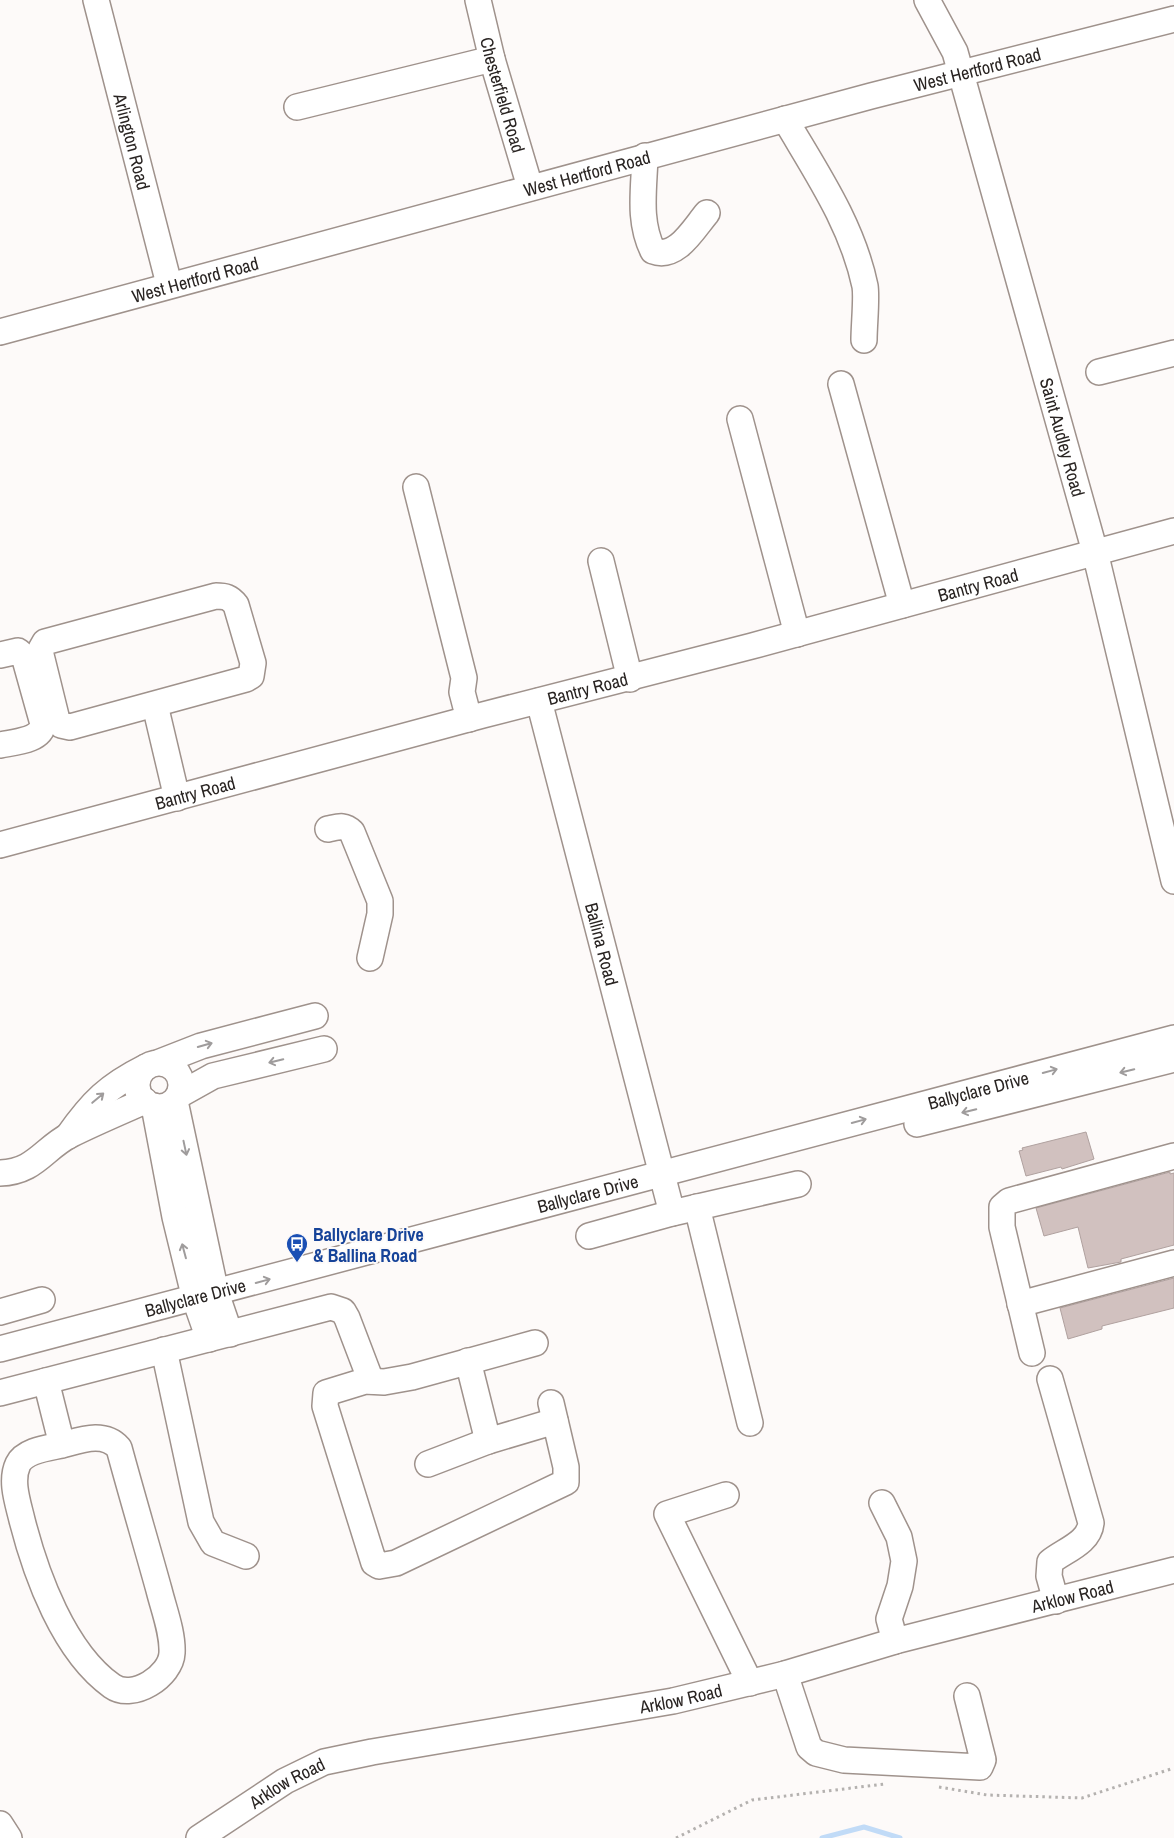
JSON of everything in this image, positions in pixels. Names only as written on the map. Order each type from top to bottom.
[{"type":"street","name":"Arlington Road","points":[[96,0],[169,284]]},
{"type":"street","name":"Chesterfield Road","points":[[478,0],[492,59],[530,187]]},
{"type":"street","name":"Saint Audley Road","points":[[927,0],[955,52],[1095,552],[1169,840],[1174,881]]},
{"type":"street","name":"West Hertford Road","points":[[0,332],[169,284],[645,156],[1174,19]]},
{"type":"street","points":[[297,107],[492,59]]},
{"type":"street","points":[[785,119],[839,211],[847,230],[865,287],[864,340]]},
{"type":"street","points":[[645,156],[643,222],[645,235],[653,251],[668,253],[681,245],[707,213]]},
{"type":"street","points":[[1099,372],[1174,353]]},
{"type":"street","points":[[841,384],[902,605]]},
{"type":"street","points":[[740,419],[797,634]]},
{"type":"street","points":[[416,486],[464,678],[474,689],[476,717]]},
{"type":"street","name":"Bantry Road","points":[[0,845],[539,700],[630,679],[1174,531]]},
{"type":"street","points":[[601,561],[630,679]]},
{"type":"street","points":[[216,596],[232,599],[236,605],[253,663],[251,676],[246,680],[161,704],[70,727],[61,725],[57,720],[41,655],[42,645],[45,642],[216,596]]},
{"type":"street","points":[[0,655],[18,651],[24,656],[43,724],[42,730],[36,736],[0,745]]},
{"type":"street","name":"Ballina Road","points":[[539,700],[672,1213]]},
{"type":"street","points":[[161,704],[185,795]]},
{"type":"street","points":[[328,829],[341,826],[352,832],[375,887],[380,914],[370,958]]},
{"type":"street","points":[[68,1136],[89,1106],[120,1080],[201,1046],[315,1016]]},
{"type":"street","name":"Ballyclare Drive","points":[[0,1363],[1174,1038]]},
{"type":"street","points":[[0,1173],[14,1172],[27,1167],[68,1136],[163,1101],[213,1076],[324,1049]]},
{"type":"street","name":"Ballyclare Drive","points":[[663,1180],[1174,1059]]},
{"type":"street","points":[[163,1101],[138,1093],[138,1079],[153,1065],[167,1064],[178,1073],[181,1080],[163,1101],[175,1217],[220,1336]]},
{"type":"street","points":[[1032,1353],[1002,1227],[1002,1207],[1009,1201],[1174,1156]]},
{"type":"street","points":[[589,1236],[672,1213],[798,1184]]},
{"type":"street","points":[[697,1207],[750,1423]]},
{"type":"street","points":[[1020,1304],[1174,1263]]},
{"type":"street","points":[[0,1312],[42,1300]]},
{"type":"street","name":"Ballyclare Drive","points":[[0,1350],[208,1304]]},
{"type":"street","points":[[0,1393],[324,1308],[336,1307],[343,1311],[347,1318],[371,1381]]},
{"type":"street","points":[[428,1464],[488,1441],[553,1412],[566,1467],[566,1482],[396,1563],[379,1566],[371,1556],[324,1402],[326,1393],[371,1381],[398,1381],[535,1343]]},
{"type":"street","points":[[164,1350],[201,1522],[213,1543],[246,1556]]},
{"type":"street","points":[[468,1361],[488,1441]]},
{"type":"street","points":[[1050,1379],[1091,1523],[1090,1531],[1086,1538],[1050,1562],[1049,1576],[1056,1600]]},
{"type":"street","points":[[46,1381],[62,1445]]},
{"type":"street","points":[[100,1438],[108,1439],[120,1448],[161,1600],[172,1652],[171,1662],[166,1670],[157,1678],[134,1690],[122,1691],[113,1687],[76,1647],[59,1619],[41,1581],[28,1543],[15,1490],[18,1464],[25,1455],[62,1445],[100,1438]]},
{"type":"street","points":[[726,1495],[668,1514],[750,1682]]},
{"type":"street","points":[[882,1503],[900,1537],[904,1561],[900,1586],[890,1619],[895,1641]]},
{"type":"street","name":"Arklow Road","points":[[199,1838],[286,1781],[324,1762],[372,1752],[664,1703],[785,1674],[895,1641],[1174,1570]]},
{"type":"street","points":[[785,1674],[809,1747],[816,1753],[844,1760],[980,1767],[983,1760],[967,1696]]},
{"type":"street","points":[[0,1824],[9,1838]]},
{"type":"path","points":[[933,1786],[987,1795],[1082,1798],[1174,1768]]},
{"type":"path","points":[[676,1838],[752,1800],[887,1784]]},
{"type":"building","points":[[1086,1132],[1094,1159],[1062,1169],[1061,1167],[1026,1176],[1019,1151],[1023,1150],[1022,1148]]},
{"type":"building","points":[[1170,1172],[1170,1174],[1174,1173],[1174,1245],[1121,1259],[1121,1262],[1088,1268],[1078,1227],[1044,1236],[1036,1208]]},
{"type":"building","points":[[1174,1278],[1174,1308],[1102,1326],[1102,1329],[1068,1339],[1060,1308]]},
{"type":"waterway","points":[[822,1838],[864,1827],[900,1838]]},
{"type":"place","name":"Ballyclare Drive & Ballina Road","points":[[297,1263]]}]
